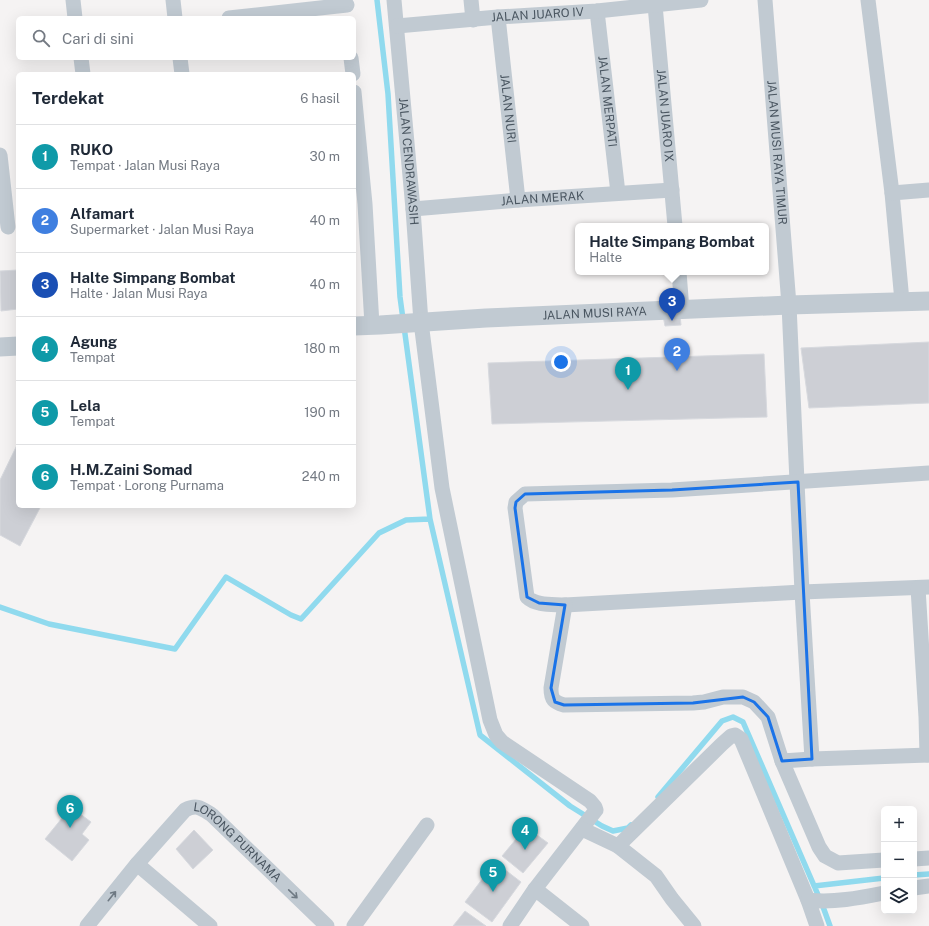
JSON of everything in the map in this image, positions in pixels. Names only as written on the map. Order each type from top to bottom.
[{"type":"street","points":[[73,0],[75,16]]},
{"type":"street","points":[[172,0],[175,16]]},
{"type":"street","name":"JALAN CENDRAWASIH","points":[[394,0],[413,209],[418,322],[442,488],[490,720],[496,735],[502,742],[590,801],[596,810],[583,827]]},
{"type":"street","points":[[471,0],[472,20]]},
{"type":"street","name":"JALAN JUARO IV","points":[[397,26],[701,0]]},
{"type":"street","name":"JALAN MUSI RAYA TIMUR","points":[[764,0],[789,305],[802,592],[812,759]]},
{"type":"street","points":[[868,0],[892,192],[902,301]]},
{"type":"street","name":"JALAN JUARO IX","points":[[655,5],[675,223]]},
{"type":"street","points":[[253,16],[347,8]]},
{"type":"street","name":"JALAN MERPATI","points":[[597,10],[618,193]]},
{"type":"street","name":"JALAN NURI","points":[[498,17],[518,200]]},
{"type":"street","points":[[81,60],[83,72]]},
{"type":"street","points":[[180,60],[182,72]]},
{"type":"street","points":[[352,60],[353,72]]},
{"type":"street","points":[[356,135],[368,325]]},
{"type":"street","points":[[0,155],[9,227]]},
{"type":"street","name":"JALAN MERAK","points":[[413,209],[518,200],[672,190]]},
{"type":"street","points":[[892,192],[929,190]]},
{"type":"street","points":[[679,275],[682,310]]},
{"type":"street","name":"JALAN MUSI RAYA","points":[[368,325],[486,318],[789,305],[929,301]]},
{"type":"street","points":[[0,347],[16,346]]},
{"type":"street","points":[[782,761],[928,755],[924,588],[802,592],[565,605],[539,603],[531,601],[527,596],[515,508],[516,502],[525,494],[672,490],[929,473]]},
{"type":"street","points":[[565,605],[551,688],[551,696],[555,702],[564,706],[692,703],[704,702],[723,697],[743,697],[754,702],[768,717],[782,761],[819,847],[825,856],[838,863],[881,860]]},
{"type":"street","points":[[618,846],[722,744],[731,736],[735,735],[741,739],[811,900],[817,926]]},
{"type":"street","name":"LORONG PURNAMA","points":[[87,926],[185,810],[192,806],[200,808],[212,815],[327,926]]},
{"type":"street","points":[[354,926],[427,824]]},
{"type":"street","points":[[510,926],[535,889],[583,827],[618,846],[656,876],[694,926]]},
{"type":"street","points":[[917,859],[929,858]]},
{"type":"street","points":[[138,864],[210,926]]},
{"type":"street","points":[[917,888],[929,886]]},
{"type":"street","points":[[535,889],[582,926]]},
{"type":"street","points":[[811,900],[836,900],[881,893]]},
{"type":"highlighted area","points":[[798,482],[812,759],[782,761],[768,717],[754,702],[743,697],[693,703],[564,705],[555,702],[551,688],[565,605],[539,603],[527,597],[515,508],[516,502],[525,494],[672,490]]},
{"type":"building","points":[[16,270],[16,309],[1,311],[0,271]]},
{"type":"building","points":[[680,315],[681,325],[665,326],[663,316]]},
{"type":"building","points":[[929,342],[929,403],[809,408],[801,348]]},
{"type":"building","points":[[764,354],[767,417],[492,424],[488,363]]},
{"type":"building","points":[[16,447],[16,508],[40,508],[20,546],[0,535],[0,480]]},
{"type":"building","points":[[71,807],[91,822],[82,834],[89,840],[72,861],[45,839]]},
{"type":"building","points":[[526,827],[548,843],[523,873],[502,856]]},
{"type":"building","points":[[194,830],[213,850],[193,869],[176,849]]},
{"type":"building","points":[[495,862],[521,882],[492,922],[465,902]]},
{"type":"building","points":[[465,911],[486,926],[453,926]]},
{"type":"waterway","points":[[377,0],[388,94],[400,297],[430,519],[480,735],[570,806],[602,826],[613,831],[628,828],[631,825]]},
{"type":"waterway","points":[[0,607],[49,624],[175,649],[226,577],[291,615],[301,619],[379,533],[406,520],[430,519]]},
{"type":"waterway","points":[[658,797],[722,721],[733,717],[743,722],[822,904],[830,926]]},
{"type":"waterway","points":[[917,875],[929,874]]},
{"type":"waterway","points":[[814,886],[881,878]]},
{"type":"place","name":"Halte Simpang Bombat","points":[[672,321]]},
{"type":"place","name":"Alfamart","points":[[677,371]]},
{"type":"place","name":"RUKO","points":[[628,390]]},
{"type":"place","name":"H.M.Zaini Somad","points":[[70,828]]},
{"type":"place","name":"Agung","points":[[525,850]]},
{"type":"place","name":"Lela","points":[[493,892]]}]
